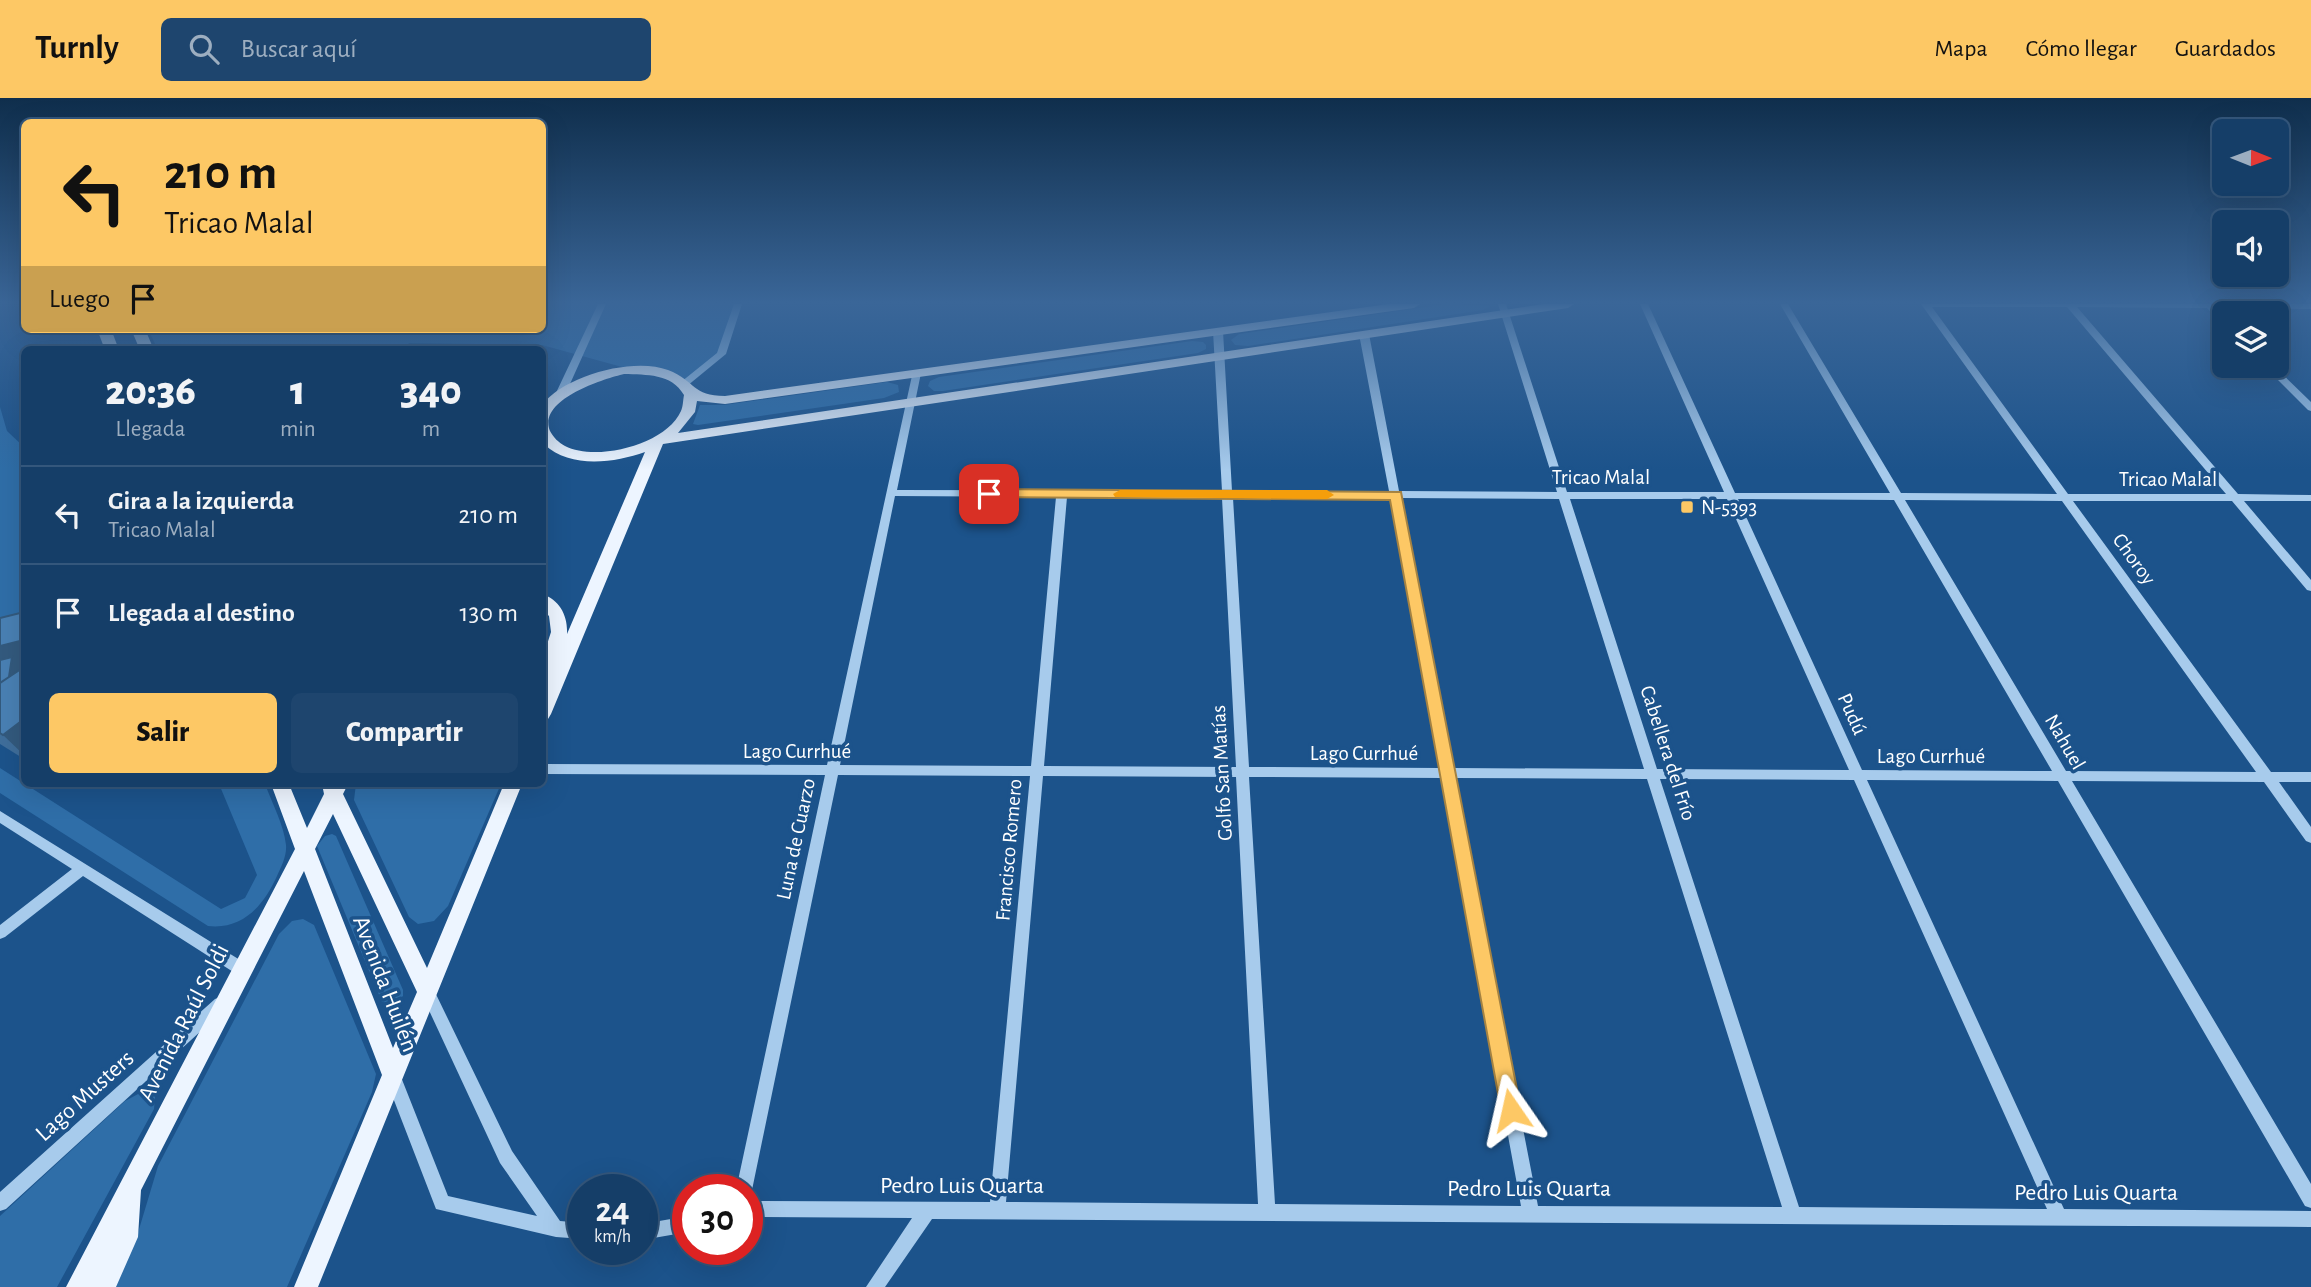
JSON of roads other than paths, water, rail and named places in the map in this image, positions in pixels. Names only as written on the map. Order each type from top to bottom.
[{"type":"main road","points":[[546,413],[560,395],[589,379],[624,370],[657,371],[674,377],[705,400],[720,401],[1013,359]]},
{"type":"main road","points":[[546,435],[549,441],[570,453],[590,457],[613,456],[659,442],[1196,359]]},
{"type":"main road","points":[[546,706],[659,442],[687,418],[691,408],[687,388]]},
{"type":"main road","points":[[546,603],[556,612],[561,630],[546,687]]},
{"type":"main road","name":"Avenida Huilén","points":[[281,787],[393,1075]]},
{"type":"main road","points":[[306,1287],[512,787]]},
{"type":"main road","name":"Avenida Huilén","points":[[334,788],[427,991]]},
{"type":"main road","name":"Avenida Raúl Soldi","points":[[78,1287],[305,850],[334,788]]},
{"type":"main road","points":[[103,1287],[126,1237],[131,1187]]},
{"type":"street","points":[[560,395],[576,359]]},
{"type":"street","points":[[687,388],[716,359]]},
{"type":"street","name":"Golfo San Matías","points":[[1219,359],[1267,1212]]},
{"type":"street","points":[[1369,359],[1531,1214]]},
{"type":"street","name":"Cabellera del Frío","points":[[1520,359],[1793,1215]]},
{"type":"street","name":"Pudú","points":[[1669,359],[2059,1217]]},
{"type":"street","name":"Nahuel","points":[[1817,359],[2311,1200]]},
{"type":"street","name":"Choroy","points":[[1965,359],[2311,837]]},
{"type":"street","points":[[2117,359],[2311,587]]},
{"type":"street","name":"Luna de Cuarzo","points":[[747,1174],[916,373]]},
{"type":"street","points":[[2281,378],[2311,408]]},
{"type":"street","name":"Tricao Malal","points":[[891,493],[2311,498]]},
{"type":"street","name":"Francisco Romero","points":[[997,1211],[1062,494]]},
{"type":"street","name":"Lago Currhué","points":[[546,769],[2311,777]]},
{"type":"street","points":[[0,816],[243,970]]},
{"type":"street","points":[[0,933],[82,869]]},
{"type":"street","name":"Avenida Huilén","points":[[427,991],[506,1157]]},
{"type":"street","name":"Lago Musters","points":[[0,1203],[231,994]]},
{"type":"street","name":"Avenida Huilén","points":[[393,1075],[442,1203]]},
{"type":"street","points":[[506,1157],[556,1229]]},
{"type":"street","points":[[442,1203],[567,1230]]},
{"type":"street","name":"Pedro Luis Quarta","points":[[763,1209],[2311,1219]]},
{"type":"street","points":[[875,1287],[928,1210]]},
{"type":"place","name":"N-5393","points":[[1687,507]]}]
